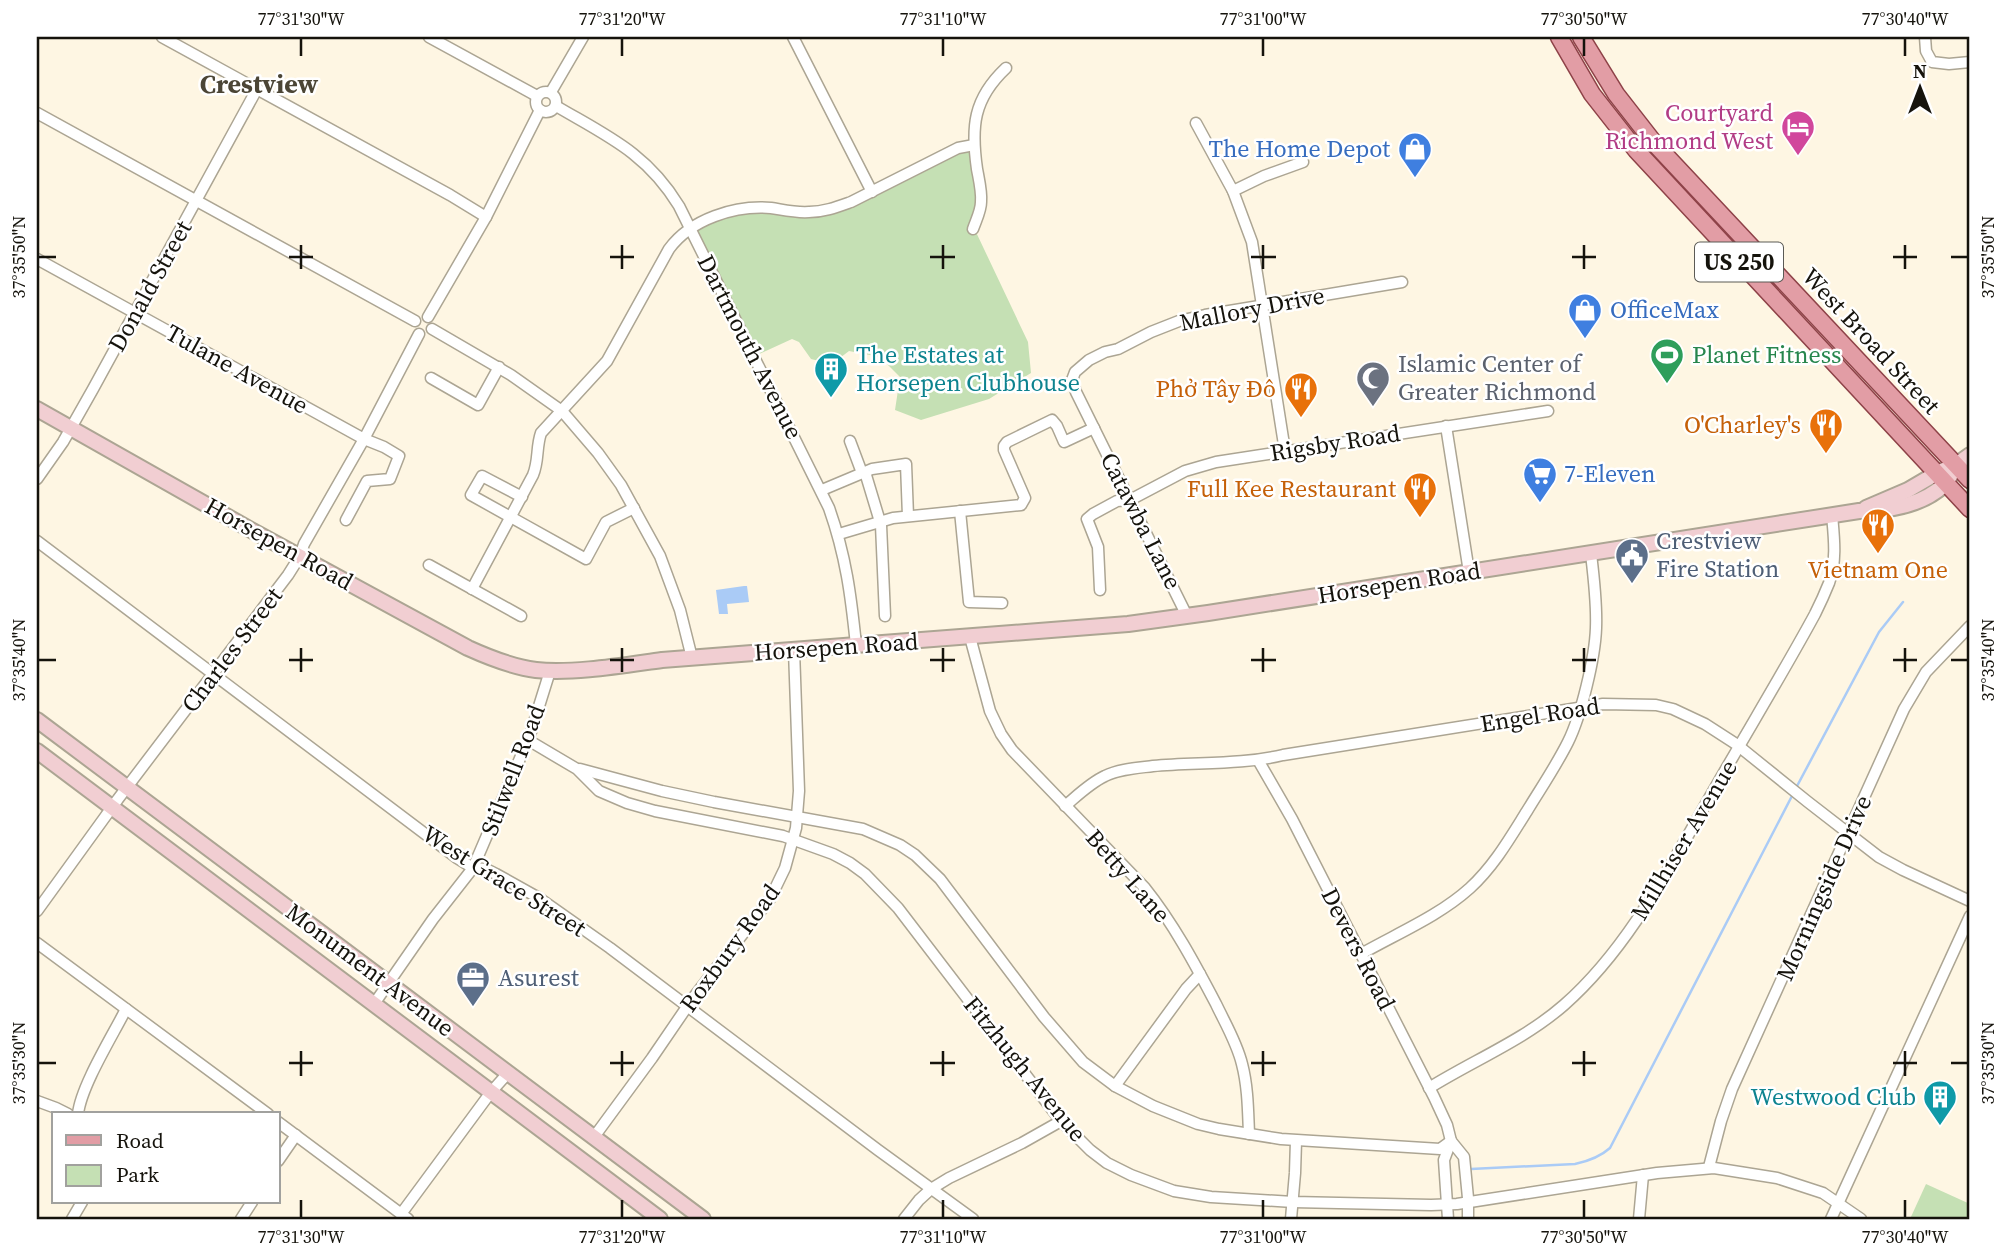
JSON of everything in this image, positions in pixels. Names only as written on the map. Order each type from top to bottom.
[{"type":"main road","name":"West Broad Street","points":[[1559,37],[1588,87],[1636,150],[1970,509]]},
{"type":"main road","name":"West Broad Street","points":[[1581,37],[1605,78],[1635,120],[1970,480]]},
{"type":"main road","points":[[1688,207],[1702,194]]},
{"type":"street","points":[[162,37],[486,216]]},
{"type":"street","points":[[429,37],[537,96]]},
{"type":"street","points":[[551,92],[583,37]]},
{"type":"street","points":[[793,37],[872,192]]},
{"type":"street","points":[[1925,37],[1928,57],[1936,64],[1970,62]]},
{"type":"street","points":[[973,229],[981,201],[974,145],[976,117],[984,95],[1006,68]]},
{"type":"street","name":"Donald Street","points":[[37,479],[71,428],[257,89]]},
{"type":"street","points":[[545,91],[551,92],[556,106],[549,112],[540,110],[536,105],[537,96],[545,91]]},
{"type":"street","name":"Dartmouth Avenue","points":[[556,106],[631,150],[650,166],[670,191],[822,491],[848,572],[856,645]]},
{"type":"street","points":[[428,317],[486,216],[540,110]]},
{"type":"street","points":[[37,113],[415,321]]},
{"type":"street","points":[[1196,123],[1233,191],[1252,243],[1285,451]]},
{"type":"street","points":[[472,589],[536,467],[541,433],[607,361],[669,249],[680,236],[717,216],[752,208],[808,212],[851,202],[958,148],[974,145]]},
{"type":"street","points":[[1233,191],[1264,176],[1304,162]]},
{"type":"street","name":"Tulane Avenue","points":[[37,259],[399,456],[390,479],[367,481],[346,520]]},
{"type":"street","name":"Mallory Drive","points":[[1094,428],[1072,380],[1080,367],[1105,352],[1118,349],[1179,321],[1402,282]]},
{"type":"street","points":[[420,317],[428,317],[433,324],[432,329],[425,335],[419,334],[414,327],[415,321],[420,317]]},
{"type":"street","points":[[432,329],[499,367],[562,411],[608,465],[635,508],[668,575],[692,658]]},
{"type":"street","name":"Charles Street","points":[[37,911],[300,556],[304,544],[364,439],[419,334]]},
{"type":"street","points":[[431,378],[478,405],[499,367]]},
{"type":"street","name":"Horsepen Road","points":[[37,409],[468,648],[504,662],[550,671],[1084,628],[1187,616],[1859,511],[1942,478],[1970,455]]},
{"type":"street","name":"Rigsby Road","points":[[1101,590],[1098,547],[1087,519],[1117,501],[1130,500],[1171,477],[1199,466],[1243,456],[1548,411]]},
{"type":"street","points":[[838,534],[880,521],[908,516],[1021,505],[1025,498],[1004,450],[1007,442],[1052,420],[1064,442],[1094,428]]},
{"type":"street","points":[[1446,426],[1469,572]]},
{"type":"street","name":"Catawba Lane","points":[[1094,428],[1187,616]]},
{"type":"street","points":[[850,441],[880,521],[885,616]]},
{"type":"street","points":[[822,491],[863,472],[906,464],[908,516]]},
{"type":"street","points":[[522,497],[482,476],[471,495],[586,559],[604,525],[635,508]]},
{"type":"street","points":[[960,511],[969,602],[1002,603]]},
{"type":"street","name":"Millhiser Avenue","points":[[1429,1088],[1528,1032],[1564,1005],[1610,956],[1636,920],[1799,644],[1828,585],[1834,553],[1832,515]]},
{"type":"street","name":"West Grace Street","points":[[37,541],[457,858],[473,868],[486,869],[539,898],[973,1219]]},
{"type":"street","points":[[1361,954],[1448,905],[1481,877],[1500,855],[1569,740],[1580,708],[1596,631],[1591,554]]},
{"type":"street","points":[[429,565],[521,616]]},
{"type":"street","name":"Morningside Drive","points":[[1709,1167],[1732,1089],[1911,694],[1926,672],[1970,626]]},
{"type":"street","name":"Betty Lane","points":[[970,637],[984,696],[1001,734],[1012,750],[1152,896],[1200,974],[1240,1056],[1247,1089],[1249,1134]]},
{"type":"street","name":"Roxbury Road","points":[[594,1137],[687,1007],[770,899],[785,868],[794,840],[797,816],[799,758],[794,650]]},
{"type":"street","name":"Stilwell Road","points":[[374,1004],[433,919],[473,868],[528,740],[550,671]]},
{"type":"street","name":"Engel Road","points":[[1065,806],[1092,784],[1115,772],[1169,765],[1258,760],[1603,704],[1656,705],[1673,709],[1705,724],[1739,747],[1879,857],[1970,901]]},
{"type":"street","name":"Monument Avenue","points":[[37,720],[704,1219]]},
{"type":"street","name":"Fitzhugh Avenue","points":[[528,740],[578,769],[662,791],[863,829],[881,835],[915,855],[940,879],[1044,1017],[1083,1062],[1115,1086],[1153,1106],[1198,1124],[1296,1141],[1440,1149],[1451,1141]]},
{"type":"street","name":"Monument Avenue","points":[[37,751],[660,1219]]},
{"type":"street","name":"Devers Road","points":[[1258,760],[1292,819],[1429,1088],[1447,1125],[1451,1141],[1464,1157],[1468,1219]]},
{"type":"street","name":"Fitzhugh Avenue","points":[[578,769],[599,791],[627,803],[783,836],[824,850],[850,863],[882,890],[1061,1121],[1107,1163],[1147,1182],[1182,1193],[1211,1198],[1447,1205],[1709,1167],[1777,1178],[1823,1193],[1861,1219]]},
{"type":"street","points":[[1831,1219],[1970,916]]},
{"type":"street","points":[[37,943],[265,1112]]},
{"type":"street","points":[[1115,1086],[1200,974]]},
{"type":"street","points":[[78,1112],[88,1084],[126,1009]]},
{"type":"street","points":[[280,1123],[405,1217],[491,1092],[508,1073]]},
{"type":"street","points":[[37,1101],[64,1112]]},
{"type":"street","points":[[904,1219],[931,1189],[1061,1121]]},
{"type":"street","points":[[280,1158],[296,1135]]},
{"type":"street","points":[[1291,1219],[1296,1141]]},
{"type":"street","points":[[1448,1219],[1444,1160],[1451,1141]]},
{"type":"street","points":[[1639,1219],[1643,1175]]},
{"type":"street","points":[[241,1219],[251,1204]]},
{"type":"green space","points":[[973,142],[983,207],[975,230],[1028,342],[1031,373],[989,399],[921,420],[895,410],[900,377],[880,357],[849,351],[832,364],[811,359],[799,342],[792,339],[755,356],[692,228],[727,213],[830,209]]},
{"type":"green space","points":[[1926,1184],[1970,1204],[1970,1219],[1910,1219]]},
{"type":"water","points":[[747,586],[749,602],[727,604],[728,614],[719,614],[716,590]]},
{"type":"waterway","points":[[1796,788],[1879,632],[1903,602]]},
{"type":"waterway","points":[[1471,1169],[1575,1164],[1594,1158],[1610,1148],[1793,794]]},
{"type":"place","name":"Courtyard Richmond West","points":[[1798,157]]},
{"type":"place","name":"The Home Depot","points":[[1415,179]]},
{"type":"place","name":"OfficeMax","points":[[1585,340]]},
{"type":"place","name":"Planet Fitness","points":[[1667,385]]},
{"type":"place","name":"The Estates at Horsepen Clubhouse","points":[[831,399]]},
{"type":"place","name":"Islamic Center of Greater Richmond","points":[[1373,408]]},
{"type":"place","name":"Phở Tây Đô","points":[[1301,419]]},
{"type":"place","name":"O'Charley's","points":[[1826,455]]},
{"type":"place","name":"7-Eleven","points":[[1540,504]]},
{"type":"place","name":"Full Kee Restaurant","points":[[1420,519]]},
{"type":"place","name":"Vietnam One","points":[[1878,555]]},
{"type":"place","name":"Crestview Fire Station","points":[[1632,585]]},
{"type":"place","name":"Asurest","points":[[473,1008]]},
{"type":"place","name":"Westwood Club","points":[[1940,1127]]},
{"type":"district","name":"Crestview","points":[[259,84]]}]
